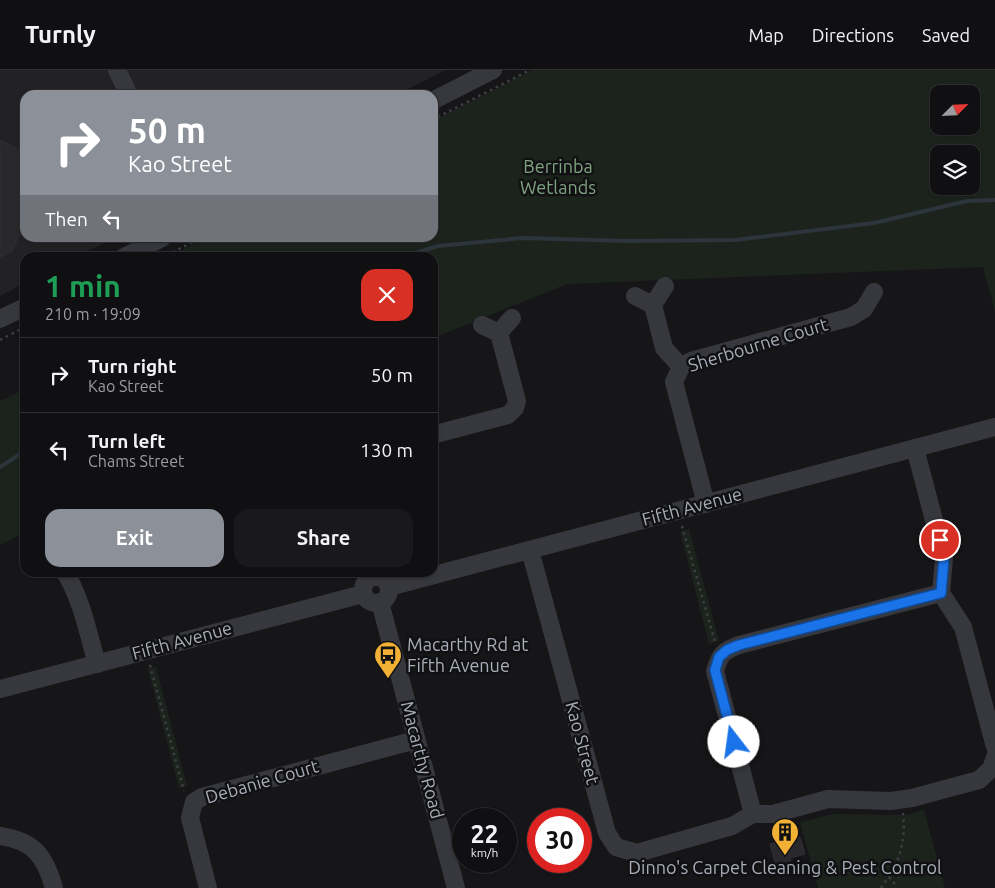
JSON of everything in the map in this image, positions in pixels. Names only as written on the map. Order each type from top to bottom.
[{"type":"street","points":[[117,70],[127,90]]},
{"type":"street","points":[[438,98],[494,70]]},
{"type":"street","points":[[134,252],[154,242]]},
{"type":"street","points":[[665,286],[653,304],[664,348],[682,367]]},
{"type":"street","name":"Sherbourne Court","points":[[706,504],[674,382],[682,367],[691,361],[851,317],[864,309],[874,292]]},
{"type":"street","points":[[635,296],[653,304]]},
{"type":"street","points":[[0,319],[20,309]]},
{"type":"street","points":[[499,334],[512,318]]},
{"type":"street","points":[[438,432],[508,415],[515,408],[517,400],[499,334],[482,325]]},
{"type":"street","name":"Fifth Avenue","points":[[385,595],[530,550],[995,427]]},
{"type":"street","points":[[915,448],[944,558],[941,593],[963,627],[995,747]]},
{"type":"street","name":"Kao Street","points":[[530,550],[606,833],[616,847],[637,853],[732,826],[753,814]]},
{"type":"street","points":[[68,577],[79,603],[97,664]]},
{"type":"street","points":[[370,577],[363,590],[368,601],[376,603],[385,595],[385,580],[377,577]]},
{"type":"street","points":[[941,593],[739,645],[727,650],[719,657],[715,670],[753,814],[773,814],[828,799],[901,800],[980,780],[991,769],[995,757]]},
{"type":"street","name":"Fifth Avenue","points":[[0,689],[364,594]]},
{"type":"street","name":"Macarthy Road","points":[[385,595],[416,740],[456,888]]},
{"type":"street","name":"Debanie Court","points":[[208,888],[190,818],[190,810],[194,802],[202,797],[416,740]]},
{"type":"street","points":[[0,836],[18,839],[37,852],[49,871],[54,888]]},
{"type":"path","points":[[438,117],[530,70]]},
{"type":"path","points":[[173,252],[193,242]]},
{"type":"path","points":[[0,340],[20,330]]},
{"type":"path","points":[[682,526],[719,657]]},
{"type":"path","points":[[150,665],[183,790],[194,802]]},
{"type":"path","points":[[881,888],[897,863],[903,844],[904,828],[901,800]]},
{"type":"path","points":[[889,877],[896,888]]},
{"type":"shaded area","points":[[0,70],[445,70],[406,90],[20,90],[20,242],[107,242],[86,252],[20,252],[20,286],[0,296]]},
{"type":"green space","name":"Berrinba Wetlands","points":[[532,70],[995,70],[995,311],[983,267],[567,284],[438,336],[438,252],[179,252],[198,242],[438,242],[438,118]]},
{"type":"green space","points":[[20,391],[20,535],[0,545],[0,401]]},
{"type":"green space","points":[[689,529],[719,641],[709,644],[680,531]]},
{"type":"green space","points":[[156,667],[187,786],[179,788],[148,669]]},
{"type":"green space","points":[[924,810],[945,888],[818,888],[800,822],[833,814],[906,815]]},
{"type":"building","points":[[0,140],[20,150],[20,233],[12,251],[0,257]]},
{"type":"building","name":"Dinno's Carpet Cleaning & Pest Control","points":[[800,837],[805,854],[790,858],[793,868],[778,873],[770,844]]},
{"type":"waterway","points":[[419,252],[438,246],[522,238],[628,241],[735,240],[874,223],[967,201],[995,200]]},
{"type":"waterway","points":[[0,467],[20,454]]},
{"type":"place","name":"Macarthy Rd at Fifth Avenue","points":[[388,679]]},
{"type":"place","name":"Dinno's Carpet Cleaning & Pest Control","points":[[785,856]]},
{"type":"route","points":[[734,742],[715,670],[719,657],[727,650],[739,645],[941,593],[944,558],[940,540]]}]
